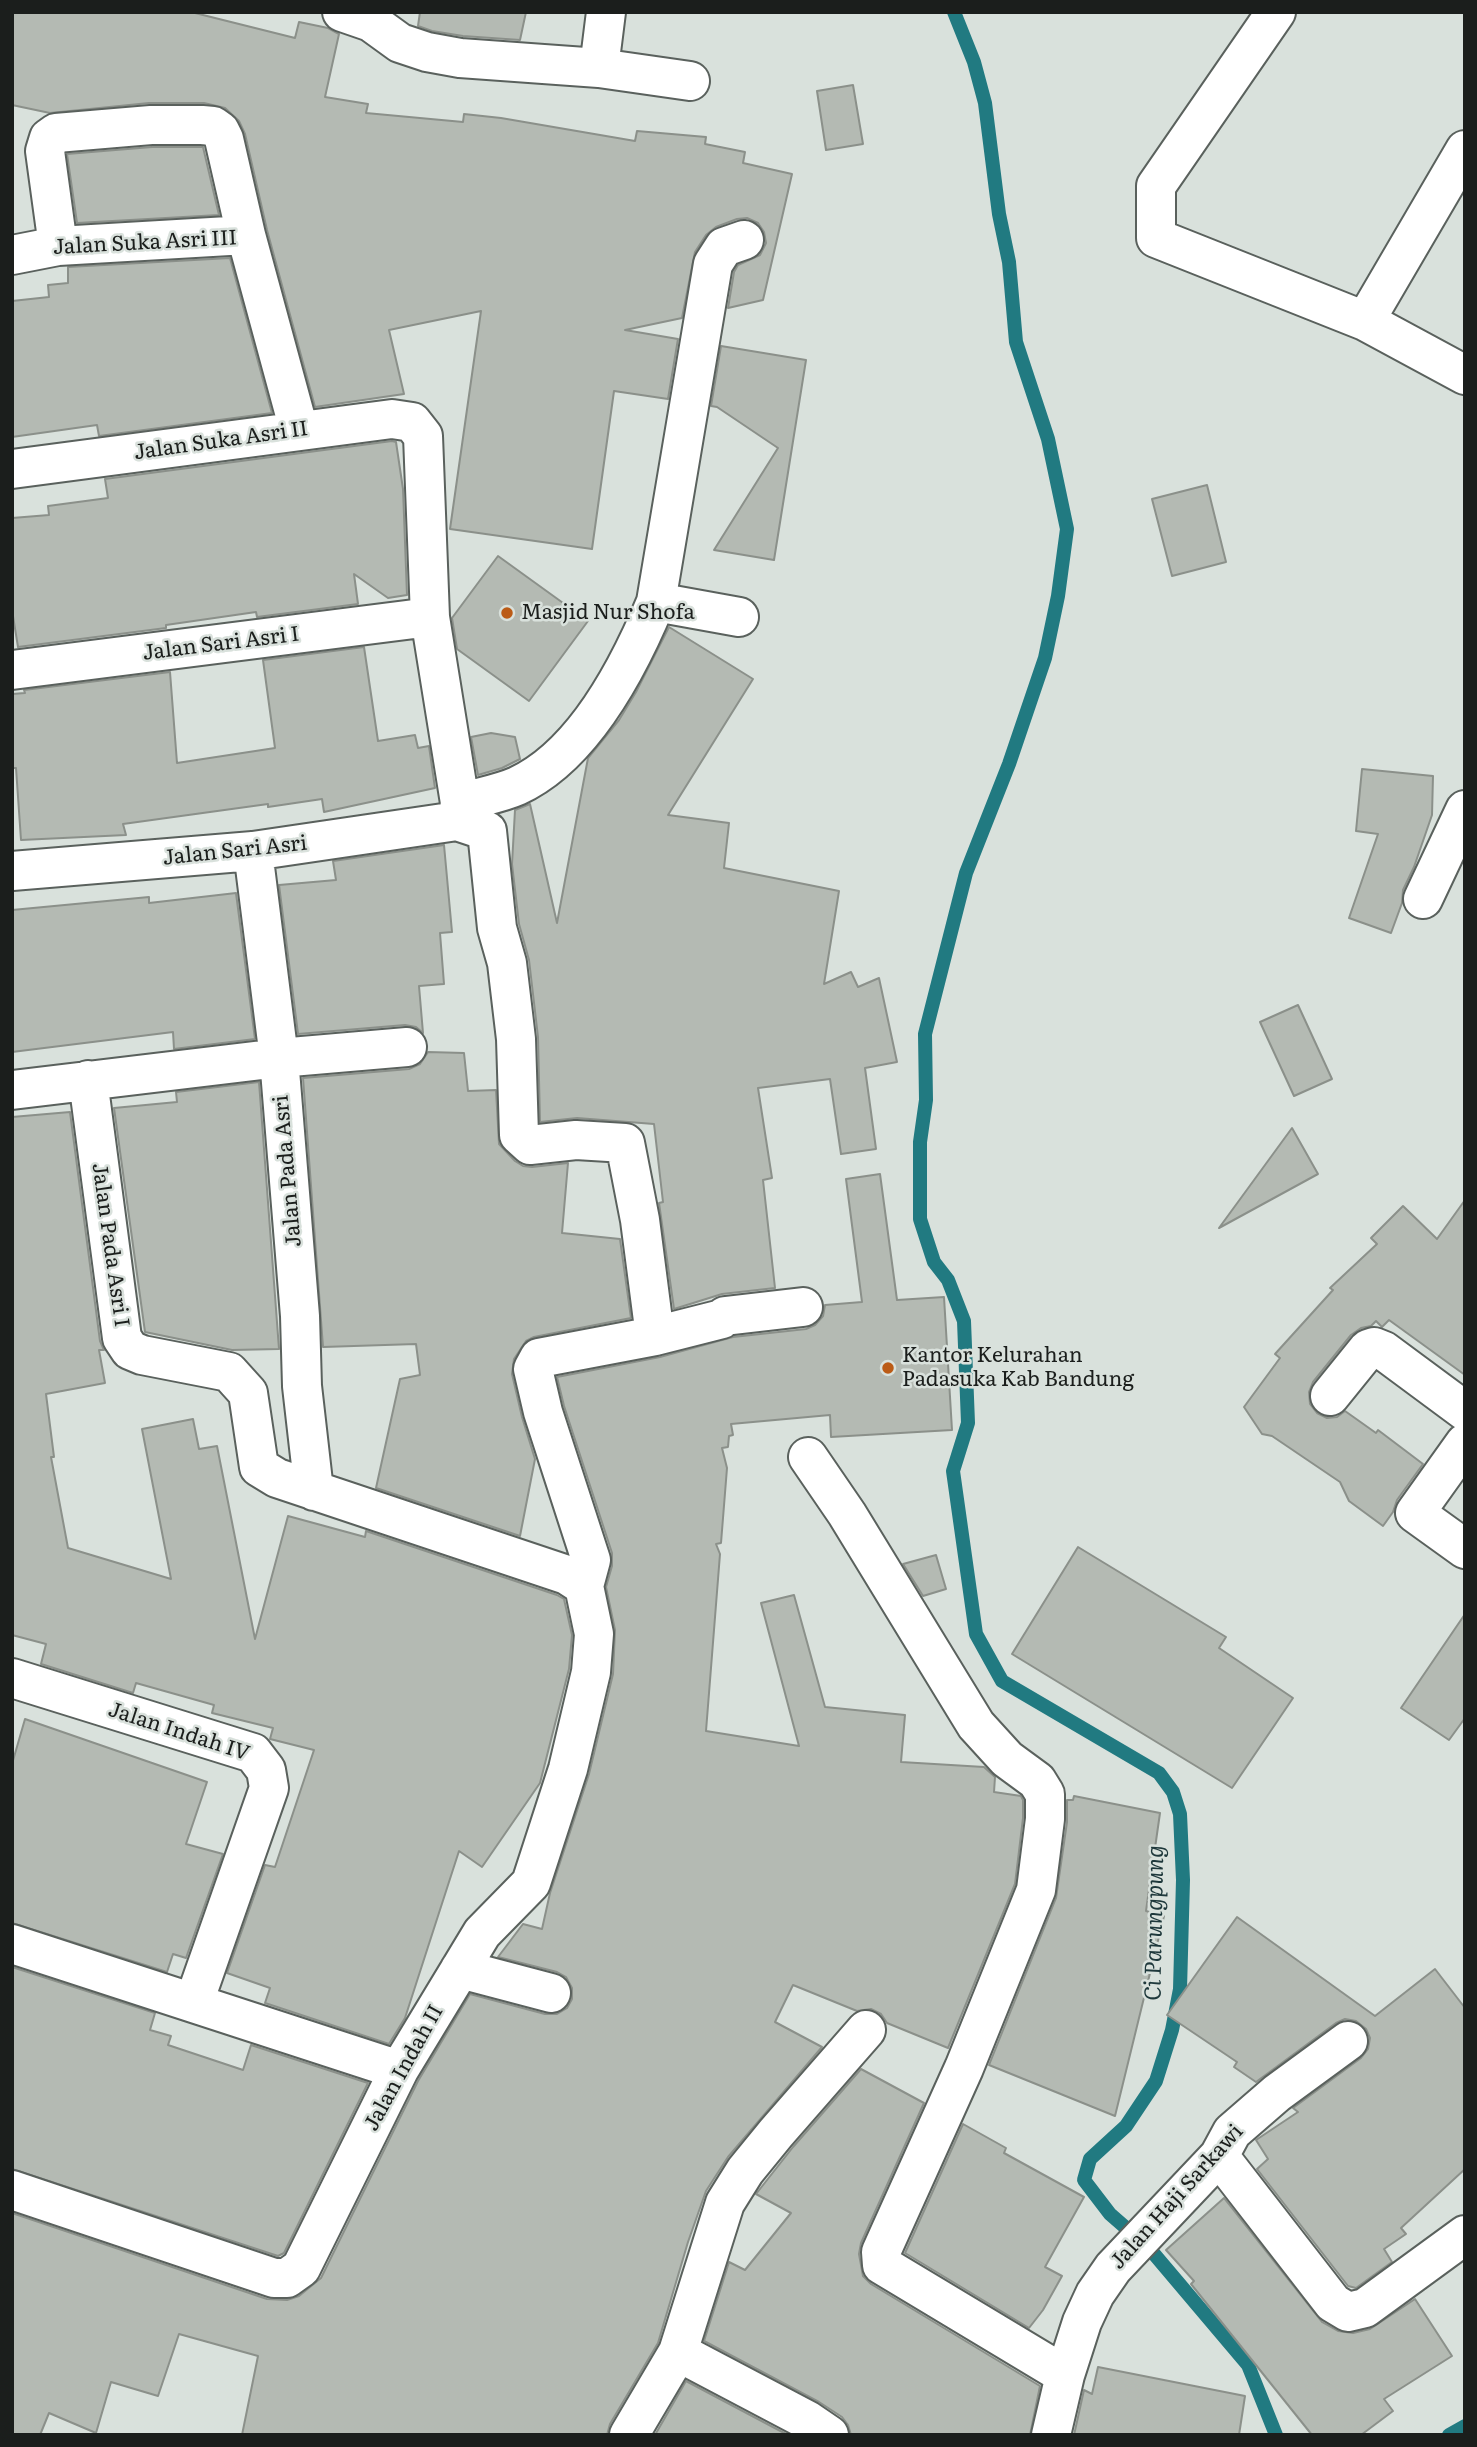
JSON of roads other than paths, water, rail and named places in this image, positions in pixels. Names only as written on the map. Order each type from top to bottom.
[{"type":"street","points":[[599,68],[606,12]]},
{"type":"street","points":[[1276,12],[1156,186],[1156,238],[1365,321],[1465,375]]},
{"type":"street","points":[[362,15],[400,43],[427,52],[460,58],[599,68],[690,81]]},
{"type":"street","points":[[58,246],[46,151],[49,138],[56,133],[151,125],[202,125],[213,126],[220,131],[246,235]]},
{"type":"street","points":[[1365,321],[1465,150]]},
{"type":"street","name":"Jalan Suka Asri III","points":[[12,255],[58,246],[246,235],[299,430]]},
{"type":"street","name":"Jalan Sari Asri","points":[[12,871],[253,851],[458,812],[517,786],[562,757],[592,719],[620,675],[656,602],[713,264],[724,247],[744,240]]},
{"type":"street","name":"Jalan Suka Asri II","points":[[12,469],[392,419],[412,422],[423,436],[430,617]]},
{"type":"street","points":[[656,602],[739,617]]},
{"type":"street","points":[[430,617],[458,812],[487,831],[497,928],[507,963],[516,1039],[519,1136],[530,1145],[576,1140],[625,1143],[640,1220],[655,1336],[725,1316],[803,1307]]},
{"type":"street","name":"Jalan Sari Asri I","points":[[12,670],[430,617]]},
{"type":"street","points":[[1423,899],[1465,810]]},
{"type":"street","name":"Jalan Pada Asri","points":[[253,851],[279,1058],[300,1316],[302,1386],[314,1491]]},
{"type":"street","points":[[12,1090],[279,1058],[407,1047]]},
{"type":"street","name":"Jalan Pada Asri I","points":[[88,1080],[122,1338],[130,1350],[142,1355],[229,1372],[248,1393]]},
{"type":"street","name":"Jalan Indah II","points":[[12,2190],[258,2273],[288,2278],[302,2269],[400,2070],[482,1933],[531,1883],[568,1769],[591,1672],[594,1634],[584,1586],[591,1560],[533,1369],[539,1358],[655,1336]]},
{"type":"street","points":[[1329,1396],[1368,1349],[1374,1347],[1381,1349],[1465,1411]]},
{"type":"street","points":[[302,1386],[248,1393],[259,1467],[277,1478],[314,1491],[567,1575],[584,1586]]},
{"type":"street","points":[[1465,1443],[1415,1513],[1465,1549]]},
{"type":"street","points":[[808,1457],[847,1514],[976,1725],[1007,1759],[1037,1781],[1045,1794],[1037,1890],[964,2068],[880,2252],[882,2265],[1065,2375]]},
{"type":"street","name":"Jalan Indah IV","points":[[12,1678],[253,1753],[266,1770],[269,1788],[194,2002]]},
{"type":"street","points":[[12,1944],[400,2070]]},
{"type":"street","points":[[460,1969],[551,1993]]},
{"type":"street","points":[[629,2435],[678,2352],[725,2203],[745,2171],[866,2030]]},
{"type":"street","name":"Jalan Haji Sarkawi","points":[[1051,2435],[1065,2375],[1082,2322],[1095,2294],[1113,2268],[1219,2156],[1232,2132],[1278,2093],[1348,2041]]},
{"type":"street","points":[[1219,2156],[1333,2303],[1348,2312],[1365,2308],[1465,2235]]},
{"type":"street","points":[[678,2352],[807,2420],[829,2435]]},
{"type":"waterway","name":"Ci Parungpung","points":[[954,12],[974,62],[985,103],[999,214],[1009,262],[1016,342],[1048,439],[1067,529],[1058,596],[1045,658],[1009,764],[966,873],[925,1034],[926,1100],[920,1142],[920,1219],[934,1262],[948,1280],[964,1321],[968,1423],[953,1471],[976,1634],[1002,1681],[1159,1773],[1173,1792],[1180,1814],[1183,1880],[1180,1989],[1172,2030],[1156,2081],[1126,2126],[1090,2159],[1084,2180],[1110,2214],[1149,2248],[1248,2365],[1276,2435]]},
{"type":"waterway","points":[[1449,2435],[1465,2426]]},
{"type":"place","name":"Masjid Nur Shofa","points":[[507,613]]},
{"type":"place","name":"Kantor Kelurahan Padasuka Kab Bandung","points":[[888,1368]]}]
